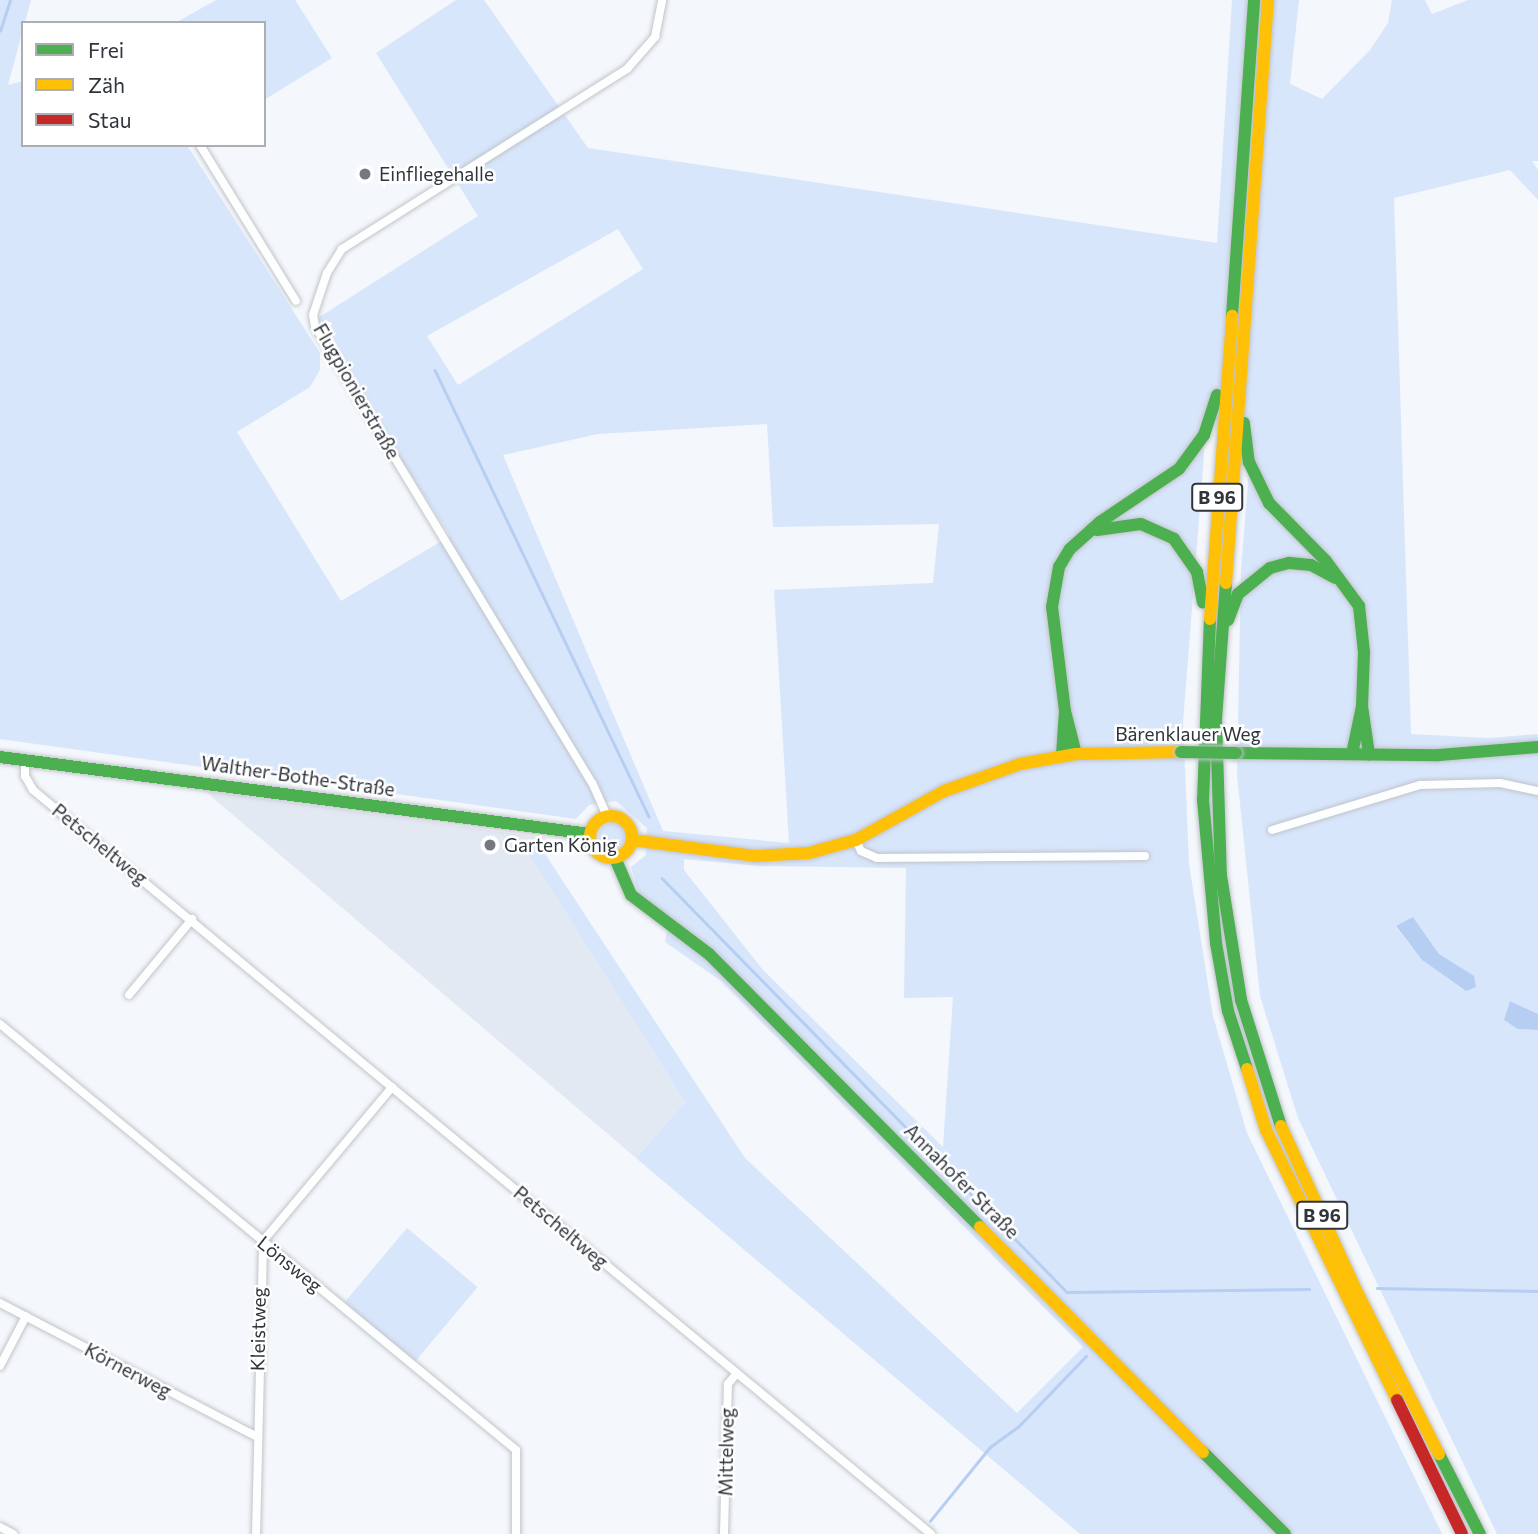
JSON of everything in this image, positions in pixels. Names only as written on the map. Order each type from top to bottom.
[{"type":"main road","name":"B 96","points":[[1254,0],[1207,631],[1204,825],[1207,876],[1228,1011],[1266,1130],[1462,1534]]},
{"type":"main road","name":"B 96","points":[[1268,0],[1220,649],[1216,748],[1221,876],[1241,1000],[1279,1122],[1356,1290],[1480,1534]]},
{"type":"main road","points":[[1069,755],[1052,607],[1053,584],[1070,549],[1088,533],[1164,483],[1193,452],[1211,415],[1227,362]]},
{"type":"main road","points":[[1240,383],[1245,442],[1257,482],[1282,521],[1356,598],[1364,627],[1362,706],[1369,754]]},
{"type":"main road","points":[[1088,533],[1141,524],[1174,539],[1197,572],[1207,631]]},
{"type":"main road","points":[[1220,649],[1238,594],[1270,568],[1289,563],[1311,565],[1348,587]]},
{"type":"main road","points":[[1352,754],[1362,706]]},
{"type":"main road","name":"Bärenklauer Weg","points":[[632,840],[776,856],[809,853],[856,840],[982,775],[1069,755],[1181,752],[1439,755],[1538,747]]},
{"type":"main road","name":"Walther-Bothe-Straße","points":[[0,757],[590,834]]},
{"type":"main road","points":[[607,816],[626,822],[632,840],[627,852],[615,858],[597,853],[590,834],[597,822],[607,816]]},
{"type":"main road","name":"Annahofer Straße","points":[[615,858],[631,895],[646,910],[709,954],[1285,1534]]},
{"type":"street","name":"Flugpionierstraße","points":[[607,816],[592,783],[315,326],[313,315],[327,273],[342,249],[627,69],[655,37],[662,0]]},
{"type":"street","points":[[201,147],[296,301]]},
{"type":"street","name":"Petscheltweg","points":[[25,760],[25,776],[33,790],[192,919],[931,1534]]},
{"type":"street","points":[[1272,830],[1420,785],[1500,783],[1538,791]]},
{"type":"street","points":[[856,840],[861,851],[877,858],[1145,856]]},
{"type":"street","points":[[129,995],[192,919]]},
{"type":"street","name":"Lönsweg","points":[[0,1024],[516,1450],[516,1534]]},
{"type":"street","points":[[263,1241],[392,1087]]},
{"type":"street","name":"Kleistweg","points":[[256,1534],[263,1241]]},
{"type":"street","name":"Körnerweg","points":[[0,1303],[257,1437]]},
{"type":"street","points":[[0,1366],[26,1316]]},
{"type":"street","name":"Mittelweg","points":[[724,1534],[727,1384],[736,1374]]},
{"type":"street","points":[[0,1527],[13,1534]]},
{"type":"shaded area","points":[[0,0],[31,0],[25,21],[21,21],[21,37],[8,85],[21,82],[21,147],[188,147],[320,353],[320,370],[310,387],[237,432],[341,601],[450,536],[322,335],[318,318],[478,216],[376,53],[456,0],[484,0],[588,148],[1217,243],[1232,0],[1299,0],[1290,84],[1322,99],[1370,50],[1388,23],[1392,0],[1425,0],[1432,14],[1468,0],[1538,0],[1538,161],[1532,161],[1538,170],[1538,200],[1510,170],[1394,198],[1411,734],[1488,738],[1538,734],[1538,1014],[1510,1001],[1518,1029],[1538,1030],[1538,1534],[1497,1534],[1298,1118],[1260,996],[1237,775],[1241,569],[1253,423],[1202,419],[1204,455],[1183,723],[1189,864],[1213,1016],[1247,1133],[1442,1534],[1080,1534],[636,1158],[685,1102],[527,851],[545,854],[745,1158],[1017,1413],[1083,1347],[721,981],[665,942],[669,920],[638,892],[631,867],[646,855],[647,828],[616,801],[589,805],[576,819],[0,739]],"holes":[[[618,229],[643,269],[458,385],[427,336]],[[767,424],[773,527],[939,524],[933,583],[774,590],[789,843],[663,831],[503,455],[598,434]],[[684,859],[760,866],[906,868],[904,998],[953,997],[943,1147],[763,970],[684,870]],[[1413,917],[1466,991],[1422,960],[1396,927]]]},
{"type":"shaded area","points":[[216,0],[295,0],[332,58],[266,99],[266,21],[179,21]]},
{"type":"shaded area","points":[[205,791],[546,838],[545,854],[528,852],[685,1102],[636,1158]]},
{"type":"shaded area","points":[[612,823],[621,827],[625,836],[621,845],[612,849],[603,845],[599,836],[603,827]]},
{"type":"shaded area","points":[[407,1228],[477,1287],[415,1361],[345,1302]]},
{"type":"water","points":[[1413,917],[1439,954],[1474,976],[1476,987],[1466,991],[1422,960],[1396,926]]},
{"type":"water","points":[[1510,1001],[1538,1014],[1538,1030],[1518,1029],[1504,1020]]},
{"type":"waterway","points":[[0,31],[10,0]]},
{"type":"waterway","points":[[435,370],[649,816]]},
{"type":"waterway","points":[[662,878],[1067,1292],[1309,1289]]},
{"type":"waterway","points":[[1377,1288],[1538,1291]]},
{"type":"waterway","points":[[930,1521],[990,1447],[1018,1427],[1086,1356]]},
{"type":"traffic: fast","points":[[1232,316],[1254,0]]},
{"type":"traffic: fast","points":[[1076,754],[1065,711],[1052,607],[1059,567],[1070,549],[1100,522],[1179,469],[1204,435],[1217,395]]},
{"type":"traffic: fast","points":[[1244,423],[1249,462],[1269,503],[1326,561],[1359,606],[1364,652],[1362,706],[1369,754]]},
{"type":"traffic: fast","points":[[1097,530],[1141,524],[1174,539],[1197,572],[1203,602]]},
{"type":"traffic: fast","points":[[1228,620],[1238,594],[1270,568],[1289,563],[1311,565],[1335,578]]},
{"type":"traffic: fast","points":[[1226,583],[1216,720],[1221,876],[1241,1000],[1281,1126]]},
{"type":"traffic: fast","points":[[1210,619],[1203,800],[1216,943],[1228,1011],[1247,1069]]},
{"type":"traffic: fast","points":[[1352,754],[1362,706]]},
{"type":"traffic: fast","points":[[1062,755],[1065,711]]},
{"type":"traffic: fast","points":[[1236,753],[1439,755],[1538,747]]},
{"type":"traffic: fast","points":[[1181,752],[1236,753]]},
{"type":"traffic: fast","points":[[0,757],[590,834]]},
{"type":"traffic: fast","points":[[615,858],[631,895],[709,954],[980,1227]]},
{"type":"traffic: fast","points":[[1203,1452],[1285,1534]]},
{"type":"traffic: fast","points":[[1439,1454],[1480,1534]]},
{"type":"traffic: slow","points":[[1226,583],[1268,0]]},
{"type":"traffic: slow","points":[[1210,619],[1232,316]]},
{"type":"traffic: slow","points":[[632,840],[756,856],[809,853],[856,840],[944,791],[1020,764],[1076,754],[1181,752]]},
{"type":"traffic: slow","points":[[611,816],[626,822],[632,837],[626,852],[611,858],[596,852],[590,837],[596,822],[611,816]]},
{"type":"traffic: slow","points":[[1247,1069],[1266,1130],[1397,1400]]},
{"type":"traffic: slow","points":[[1281,1126],[1356,1290],[1439,1454]]},
{"type":"traffic: slow","points":[[980,1227],[1203,1452]]},
{"type":"traffic: jam","points":[[1397,1400],[1462,1534]]},
{"type":"place","name":"Einfliegehalle","points":[[365,174]]},
{"type":"place","name":"Garten König","points":[[490,845]]}]
